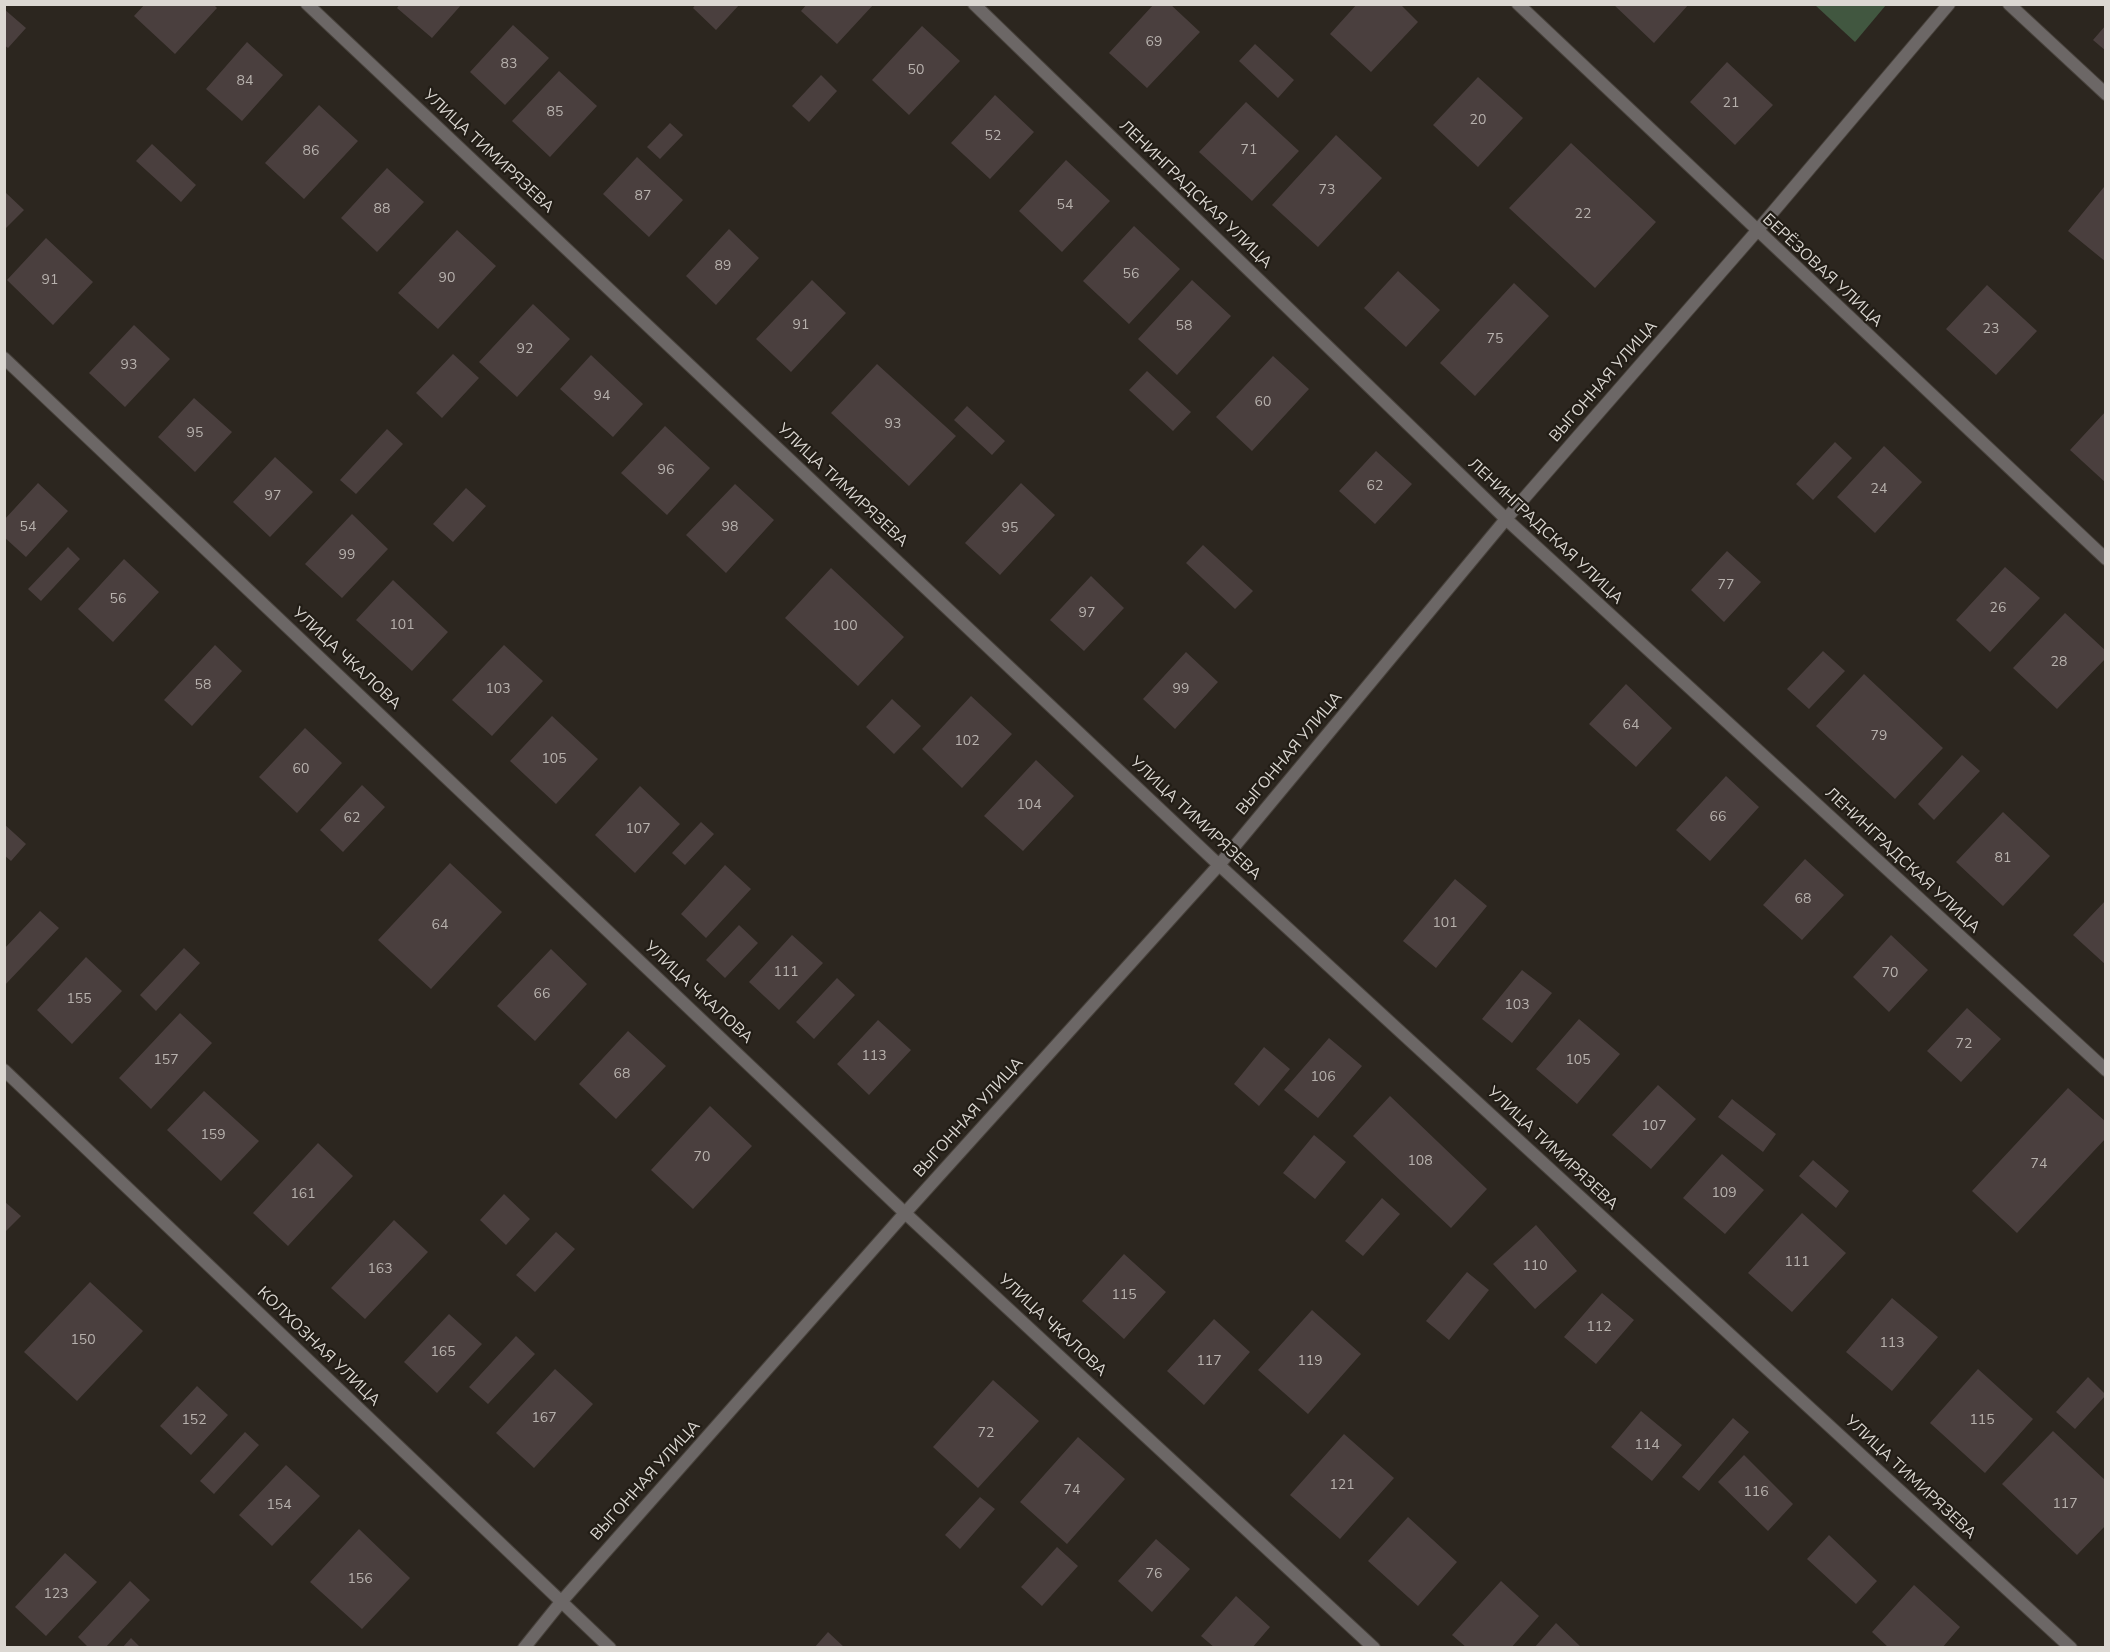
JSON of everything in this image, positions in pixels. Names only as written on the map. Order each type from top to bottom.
[{"type":"street","name":"УЛИЦА ТИМИРЯЗЕВА","points":[[307,4],[1219,865],[2071,1647]]},
{"type":"street","name":"ЛЕНИНГРАДСКАЯ УЛИЦА","points":[[974,4],[1506,519],[2106,1070]]},
{"type":"street","name":"БЕРЁЗОВАЯ УЛИЦА","points":[[1518,4],[1756,232],[2106,560]]},
{"type":"street","name":"ВЫГОННАЯ УЛИЦА","points":[[524,1647],[561,1602],[905,1213],[1219,865],[1506,519],[1756,232],[1949,4]]},
{"type":"street","points":[[2009,4],[2106,94]]},
{"type":"street","name":"УЛИЦА ЧКАЛОВА","points":[[4,358],[905,1213],[1374,1647]]},
{"type":"street","name":"КОЛХОЗНАЯ УЛИЦА","points":[[4,1070],[610,1647]]},
{"type":"green space","points":[[1815,5],[1886,5],[1855,42]]},
{"type":"building","points":[[145,4],[213,4],[217,8],[175,54],[134,16]]},
{"type":"building","points":[[400,4],[462,4],[432,38],[397,8]]},
{"type":"building","points":[[696,4],[740,4],[716,30],[693,8]]},
{"type":"building","points":[[807,4],[874,4],[837,44],[801,11]]},
{"type":"building","points":[[1154,4],[1170,4],[1200,32],[1147,88],[1109,53]]},
{"type":"building","points":[[1357,4],[1400,4],[1418,22],[1371,72],[1330,34]]},
{"type":"building","points":[[1613,4],[1689,4],[1654,43]]},
{"type":"building","points":[[4,9],[26,28],[8,48],[4,45]]},
{"type":"building","points":[[513,25],[549,58],[505,105],[470,72]]},
{"type":"building","points":[[2106,25],[2106,51],[2093,40]]},
{"type":"building","points":[[922,26],[960,61],[909,115],[872,80]]},
{"type":"building","points":[[247,42],[283,75],[242,121],[206,89]]},
{"type":"building","points":[[1255,44],[1294,80],[1278,98],[1239,61]]},
{"type":"building","points":[[1727,62],[1773,105],[1735,145],[1690,102]]},
{"type":"building","points":[[559,71],[597,106],[550,157],[512,121]]},
{"type":"building","points":[[821,75],[837,91],[809,122],[792,106]]},
{"type":"building","points":[[1478,77],[1523,118],[1478,167],[1433,125]]},
{"type":"building","points":[[995,95],[1034,132],[990,179],[951,143]]},
{"type":"building","points":[[1246,102],[1299,151],[1252,201],[1199,152]]},
{"type":"building","points":[[319,105],[358,141],[304,199],[265,163]]},
{"type":"building","points":[[670,123],[683,135],[660,159],[647,147]]},
{"type":"building","points":[[1336,135],[1382,178],[1318,247],[1272,205]]},
{"type":"building","points":[[1571,143],[1656,222],[1595,288],[1509,208]]},
{"type":"building","points":[[152,144],[196,185],[181,202],[136,161]]},
{"type":"building","points":[[637,157],[683,200],[649,237],[603,194]]},
{"type":"building","points":[[1066,160],[1110,201],[1062,252],[1019,211]]},
{"type":"building","points":[[387,168],[424,202],[377,252],[341,218]]},
{"type":"building","points":[[2104,187],[2106,188],[2106,262],[2068,231]]},
{"type":"building","points":[[4,191],[24,210],[4,230]]},
{"type":"building","points":[[1134,226],[1180,269],[1129,324],[1083,281]]},
{"type":"building","points":[[729,229],[759,258],[716,305],[686,276]]},
{"type":"building","points":[[457,230],[496,266],[438,329],[398,293]]},
{"type":"building","points":[[46,238],[93,282],[53,325],[7,280]]},
{"type":"building","points":[[1398,271],[1440,310],[1406,347],[1364,308]]},
{"type":"building","points":[[812,280],[846,313],[791,372],[756,339]]},
{"type":"building","points":[[1192,280],[1231,316],[1177,375],[1138,339]]},
{"type":"building","points":[[1514,283],[1549,316],[1475,396],[1440,363]]},
{"type":"building","points":[[1987,285],[2037,331],[1996,375],[1946,329]]},
{"type":"building","points":[[533,304],[570,339],[517,397],[479,362]]},
{"type":"building","points":[[134,325],[170,359],[125,407],[89,373]]},
{"type":"building","points":[[453,354],[479,378],[442,418],[416,393]]},
{"type":"building","points":[[591,355],[643,404],[613,437],[560,389]]},
{"type":"building","points":[[1273,356],[1309,389],[1252,451],[1216,417]]},
{"type":"building","points":[[877,364],[956,436],[909,486],[831,413]]},
{"type":"building","points":[[1147,371],[1191,412],[1173,431],[1129,390]]},
{"type":"building","points":[[194,398],[232,432],[195,472],[158,437]]},
{"type":"building","points":[[967,406],[1005,441],[992,455],[954,420]]},
{"type":"building","points":[[2106,411],[2106,483],[2070,450]]},
{"type":"building","points":[[665,426],[710,468],[667,515],[621,473]]},
{"type":"building","points":[[387,429],[403,444],[356,494],[340,480]]},
{"type":"building","points":[[1835,442],[1852,458],[1813,500],[1796,484]]},
{"type":"building","points":[[1884,446],[1922,482],[1875,533],[1837,497]]},
{"type":"building","points":[[1376,451],[1412,484],[1375,524],[1339,491]]},
{"type":"building","points":[[275,457],[313,492],[270,537],[233,502]]},
{"type":"building","points":[[38,483],[68,511],[26,557],[4,537],[4,520]]},
{"type":"building","points":[[1021,483],[1055,515],[1000,575],[965,543]]},
{"type":"building","points":[[735,484],[774,520],[726,573],[686,535]]},
{"type":"building","points":[[466,488],[486,506],[453,542],[433,524]]},
{"type":"building","points":[[352,514],[388,549],[342,598],[305,564]]},
{"type":"building","points":[[1203,545],[1253,591],[1235,609],[1186,563]]},
{"type":"building","points":[[68,547],[80,559],[41,601],[28,589]]},
{"type":"building","points":[[1727,551],[1761,582],[1724,622],[1691,590]]},
{"type":"building","points":[[124,559],[159,592],[113,642],[78,609]]},
{"type":"building","points":[[2005,567],[2040,598],[1990,652],[1956,620]]},
{"type":"building","points":[[831,568],[904,637],[858,686],[785,618]]},
{"type":"building","points":[[1091,576],[1124,608],[1084,651],[1050,620]]},
{"type":"building","points":[[393,580],[448,632],[412,671],[356,620]]},
{"type":"building","points":[[2065,613],[2106,651],[2106,658],[2057,709],[2013,668]]},
{"type":"building","points":[[215,645],[242,671],[192,726],[164,700]]},
{"type":"building","points":[[504,645],[543,681],[492,736],[452,700]]},
{"type":"building","points":[[1823,651],[1845,671],[1809,709],[1787,689]]},
{"type":"building","points":[[1186,652],[1218,682],[1175,729],[1143,699]]},
{"type":"building","points":[[1864,674],[1943,748],[1895,799],[1816,726]]},
{"type":"building","points":[[1626,684],[1672,728],[1636,767],[1589,724]]},
{"type":"building","points":[[971,696],[1012,734],[962,788],[922,749]]},
{"type":"building","points":[[892,699],[921,726],[894,754],[866,727]]},
{"type":"building","points":[[552,716],[598,759],[556,804],[510,761]]},
{"type":"building","points":[[305,728],[342,763],[297,813],[259,777]]},
{"type":"building","points":[[1962,755],[1980,771],[1934,820],[1918,804]]},
{"type":"building","points":[[1036,760],[1074,796],[1023,851],[984,816]]},
{"type":"building","points":[[1726,776],[1759,807],[1710,861],[1676,830]]},
{"type":"building","points":[[362,785],[385,807],[343,852],[320,830]]},
{"type":"building","points":[[640,786],[680,824],[635,873],[595,835]]},
{"type":"building","points":[[2003,812],[2050,856],[2003,906],[1956,862]]},
{"type":"building","points":[[701,822],[714,834],[685,865],[672,853]]},
{"type":"building","points":[[4,824],[26,844],[11,861],[4,855]]},
{"type":"building","points":[[1805,859],[1844,895],[1802,940],[1763,905]]},
{"type":"building","points":[[450,863],[502,912],[431,989],[378,940]]},
{"type":"building","points":[[725,865],[751,889],[706,938],[681,914]]},
{"type":"building","points":[[1455,879],[1487,906],[1436,968],[1403,941]]},
{"type":"building","points":[[2106,900],[2106,965],[2073,935]]},
{"type":"building","points":[[40,911],[59,928],[4,986],[4,949]]},
{"type":"building","points":[[739,925],[758,943],[725,978],[706,960]]},
{"type":"building","points":[[792,935],[823,963],[779,1010],[749,982]]},
{"type":"building","points":[[1891,935],[1928,970],[1889,1012],[1853,977]]},
{"type":"building","points":[[184,948],[200,963],[156,1011],[140,995]]},
{"type":"building","points":[[551,949],[587,984],[535,1041],[497,1006]]},
{"type":"building","points":[[86,957],[122,991],[72,1044],[37,1010]]},
{"type":"building","points":[[1522,970],[1552,993],[1512,1043],[1482,1019]]},
{"type":"building","points":[[837,978],[855,995],[814,1039],[796,1022]]},
{"type":"building","points":[[1967,1008],[2001,1039],[1961,1082],[1927,1051]]},
{"type":"building","points":[[180,1013],[212,1043],[151,1109],[119,1078]]},
{"type":"building","points":[[1579,1019],[1620,1054],[1577,1104],[1536,1069]]},
{"type":"building","points":[[878,1020],[911,1050],[869,1095],[837,1064]]},
{"type":"building","points":[[628,1031],[666,1066],[616,1119],[579,1084]]},
{"type":"building","points":[[1329,1038],[1362,1066],[1318,1118],[1284,1090]]},
{"type":"building","points":[[1264,1047],[1290,1069],[1259,1106],[1234,1084]]},
{"type":"building","points":[[1658,1085],[1696,1119],[1651,1169],[1612,1135]]},
{"type":"building","points":[[2068,1088],[2106,1122],[2106,1138],[2017,1233],[1972,1191]]},
{"type":"building","points":[[204,1091],[259,1141],[221,1181],[167,1130]]},
{"type":"building","points":[[1390,1096],[1487,1189],[1451,1228],[1353,1136]]},
{"type":"building","points":[[1732,1099],[1776,1134],[1763,1152],[1718,1117]]},
{"type":"building","points":[[710,1106],[752,1146],[693,1209],[651,1170]]},
{"type":"building","points":[[1314,1135],[1346,1162],[1315,1199],[1283,1173]]},
{"type":"building","points":[[318,1143],[353,1176],[288,1246],[253,1213]]},
{"type":"building","points":[[1722,1154],[1764,1190],[1725,1234],[1683,1198]]},
{"type":"building","points":[[1813,1160],[1849,1191],[1836,1208],[1799,1176]]},
{"type":"building","points":[[504,1194],[530,1219],[506,1245],[480,1220]]},
{"type":"building","points":[[1382,1198],[1400,1214],[1363,1256],[1345,1241]]},
{"type":"building","points":[[4,1201],[21,1216],[4,1233]]},
{"type":"building","points":[[1802,1213],[1846,1253],[1792,1312],[1748,1273]]},
{"type":"building","points":[[394,1220],[428,1252],[365,1319],[331,1288]]},
{"type":"building","points":[[1536,1225],[1577,1271],[1535,1309],[1493,1264]]},
{"type":"building","points":[[556,1232],[575,1249],[535,1292],[516,1275]]},
{"type":"building","points":[[1124,1254],[1166,1292],[1124,1339],[1082,1301]]},
{"type":"building","points":[[1467,1272],[1489,1290],[1449,1340],[1426,1321]]},
{"type":"building","points":[[90,1282],[143,1331],[77,1401],[24,1352]]},
{"type":"building","points":[[1602,1293],[1634,1320],[1596,1364],[1564,1337]]},
{"type":"building","points":[[1892,1298],[1938,1337],[1892,1391],[1846,1352]]},
{"type":"building","points":[[1312,1310],[1361,1354],[1308,1414],[1258,1370]]},
{"type":"building","points":[[449,1314],[482,1344],[437,1393],[404,1362]]},
{"type":"building","points":[[1214,1319],[1250,1352],[1204,1405],[1167,1371]]},
{"type":"building","points":[[516,1336],[535,1354],[488,1404],[469,1387]]},
{"type":"building","points":[[555,1369],[593,1404],[534,1468],[496,1433]]},
{"type":"building","points":[[1978,1369],[2033,1419],[1985,1473],[1930,1423]]},
{"type":"building","points":[[2088,1377],[2106,1395],[2075,1429],[2056,1412]]},
{"type":"building","points":[[993,1380],[1039,1421],[978,1488],[933,1447]]},
{"type":"building","points":[[197,1386],[228,1415],[191,1455],[160,1426]]},
{"type":"building","points":[[1641,1411],[1682,1445],[1652,1481],[1611,1447]]},
{"type":"building","points":[[1733,1418],[1749,1432],[1699,1491],[1682,1477]]},
{"type":"building","points":[[2053,1431],[2106,1481],[2106,1525],[2077,1555],[2002,1484]]},
{"type":"building","points":[[245,1432],[259,1445],[214,1494],[200,1481]]},
{"type":"building","points":[[1344,1434],[1394,1478],[1340,1539],[1290,1495]]},
{"type":"building","points":[[1078,1437],[1125,1479],[1067,1544],[1020,1502]]},
{"type":"building","points":[[1744,1455],[1793,1504],[1768,1531],[1718,1482]]},
{"type":"building","points":[[286,1465],[320,1496],[272,1546],[239,1515]]},
{"type":"building","points":[[980,1497],[995,1509],[960,1549],[945,1535]]},
{"type":"building","points":[[1408,1517],[1457,1562],[1418,1606],[1368,1561]]},
{"type":"building","points":[[359,1529],[410,1578],[362,1629],[310,1582]]},
{"type":"building","points":[[1829,1535],[1877,1581],[1856,1604],[1807,1559]]},
{"type":"building","points":[[1156,1539],[1190,1569],[1152,1612],[1118,1581]]},
{"type":"building","points":[[1057,1547],[1078,1566],[1042,1606],[1021,1587]]},
{"type":"building","points":[[65,1553],[97,1582],[46,1636],[15,1607]]},
{"type":"building","points":[[130,1581],[150,1600],[105,1648],[89,1648],[78,1637]]},
{"type":"building","points":[[1501,1581],[1539,1616],[1511,1648],[1467,1648],[1452,1635]]},
{"type":"building","points":[[1914,1585],[1960,1627],[1942,1648],[1889,1648],[1872,1632]]},
{"type":"building","points":[[1236,1596],[1270,1627],[1252,1648],[1215,1648],[1201,1636]]},
{"type":"building","points":[[1556,1623],[1582,1648],[1534,1648]]},
{"type":"building","points":[[828,1632],[845,1648],[814,1648]]},
{"type":"building","points":[[131,1638],[141,1648],[122,1648]]}]
